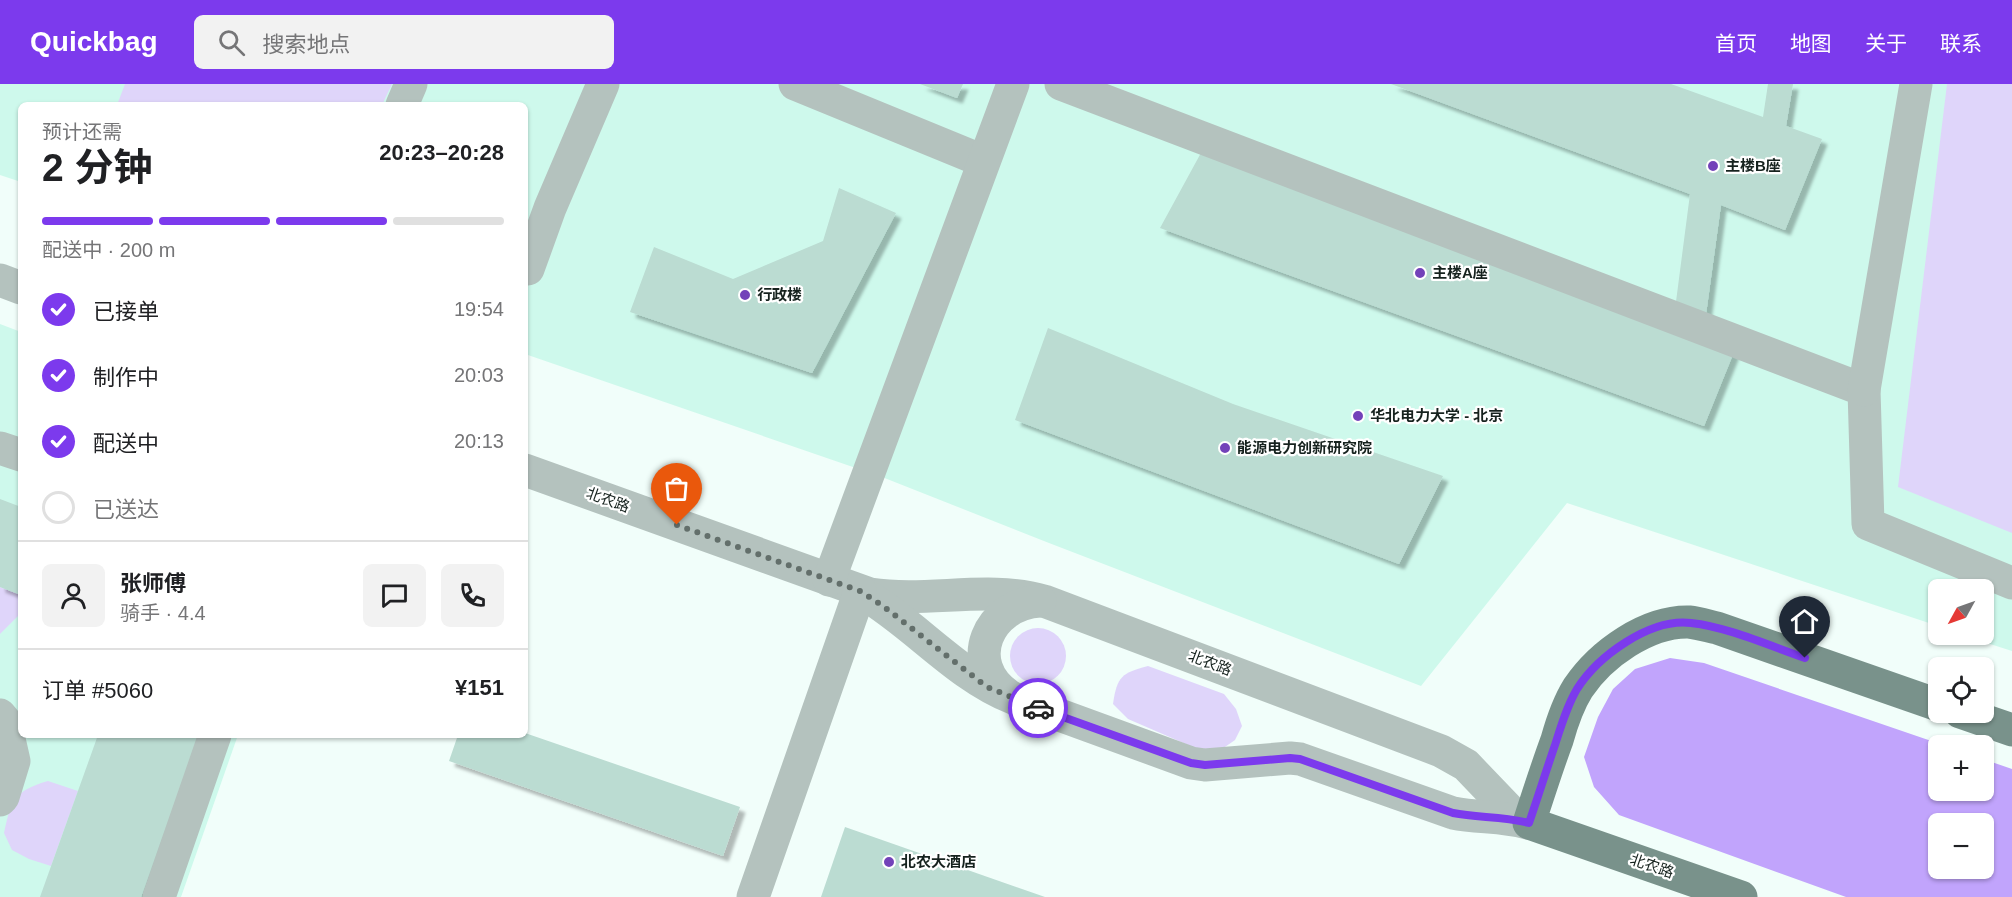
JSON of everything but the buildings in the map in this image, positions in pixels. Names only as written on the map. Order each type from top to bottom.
[{"type":"main road","points":[[1529,823],[1566,711],[1578,688],[1616,649],[1639,634],[1663,625],[1690,622],[1717,628],[1928,702]]},
{"type":"main road","points":[[1992,723],[2012,730]]},
{"type":"main road","name":"北农路","points":[[1529,823],[1741,897]]},
{"type":"street","points":[[403,102],[411,84]]},
{"type":"street","points":[[528,269],[550,208],[603,84]]},
{"type":"street","points":[[795,84],[983,161]]},
{"type":"street","points":[[829,580],[1013,84]]},
{"type":"street","points":[[1061,84],[1864,390]]},
{"type":"street","points":[[1916,84],[1864,390],[1868,524],[2012,583]]},
{"type":"street","points":[[0,280],[18,287]]},
{"type":"street","points":[[0,448],[18,454]]},
{"type":"street","name":"北农路","points":[[528,471],[860,591],[884,597],[1003,594],[1044,601],[1441,751],[1466,765],[1511,812],[1529,823]]},
{"type":"street","points":[[753,897],[860,591]]},
{"type":"street","name":"北农路","points":[[860,591],[883,606],[987,687],[1012,699],[1191,763],[1205,765],[1300,759],[1453,813],[1499,816],[1529,823]]},
{"type":"street","points":[[1012,699],[997,685],[987,668],[984,645],[995,622],[1015,606],[1027,602],[1044,601]]},
{"type":"street","points":[[0,715],[5,721],[14,761],[3,797],[0,800]]},
{"type":"street","points":[[159,897],[214,738]]},
{"type":"shaded area","name":"华北电力大学 - 北京","points":[[0,84],[2012,84],[2012,651],[1993,645],[1994,579],[1928,579],[1928,623],[1567,503],[1421,686],[882,477],[528,355],[528,102],[18,102],[18,181],[0,175]]},
{"type":"shaded area","points":[[125,84],[392,84],[383,102],[118,102]]},
{"type":"shaded area","points":[[1947,84],[2012,84],[2012,533],[1898,487]]},
{"type":"shaded area","points":[[0,324],[18,331],[18,738],[237,738],[181,897],[0,897]]},
{"type":"shaded area","points":[[0,587],[18,594],[18,616],[0,634]]},
{"type":"shaded area","points":[[1038,628],[1049,630],[1058,636],[1064,645],[1066,656],[1064,667],[1058,676],[1049,682],[1038,684],[1027,682],[1018,676],[1012,667],[1010,656],[1012,645],[1018,636],[1027,630]]},
{"type":"shaded area","points":[[1670,658],[1704,663],[1928,740],[1928,801],[1994,801],[1994,763],[2012,769],[2012,897],[1846,897],[1619,815],[1594,787],[1584,757],[1598,717],[1613,689],[1635,669]]},
{"type":"shaded area","points":[[1148,666],[1224,694],[1236,709],[1242,726],[1235,740],[1222,749],[1202,751],[1128,719],[1113,704],[1116,687],[1122,677]]},
{"type":"shaded area","points":[[48,781],[78,791],[51,866],[29,859],[12,850],[4,833],[9,812],[16,798],[28,789]]},
{"type":"way so far","points":[[677,525],[860,591],[883,606],[987,687],[1038,708]]},
{"type":"place","name":"主楼B座","points":[[1713,166]]},
{"type":"place","name":"主楼A座","points":[[1420,273]]},
{"type":"place","name":"行政楼","points":[[745,295]]},
{"type":"place","name":"华北电力大学 - 北京","points":[[1358,416]]},
{"type":"place","name":"能源电力创新研究院","points":[[1225,448]]},
{"type":"place","name":"北农大酒店","points":[[889,862]]},
{"type":"route","points":[[1038,708],[1191,763],[1205,765],[1300,759],[1453,813],[1499,816],[1529,823],[1566,711],[1578,688],[1616,649],[1639,634],[1663,625],[1690,622],[1717,628],[1805,658]]}]
